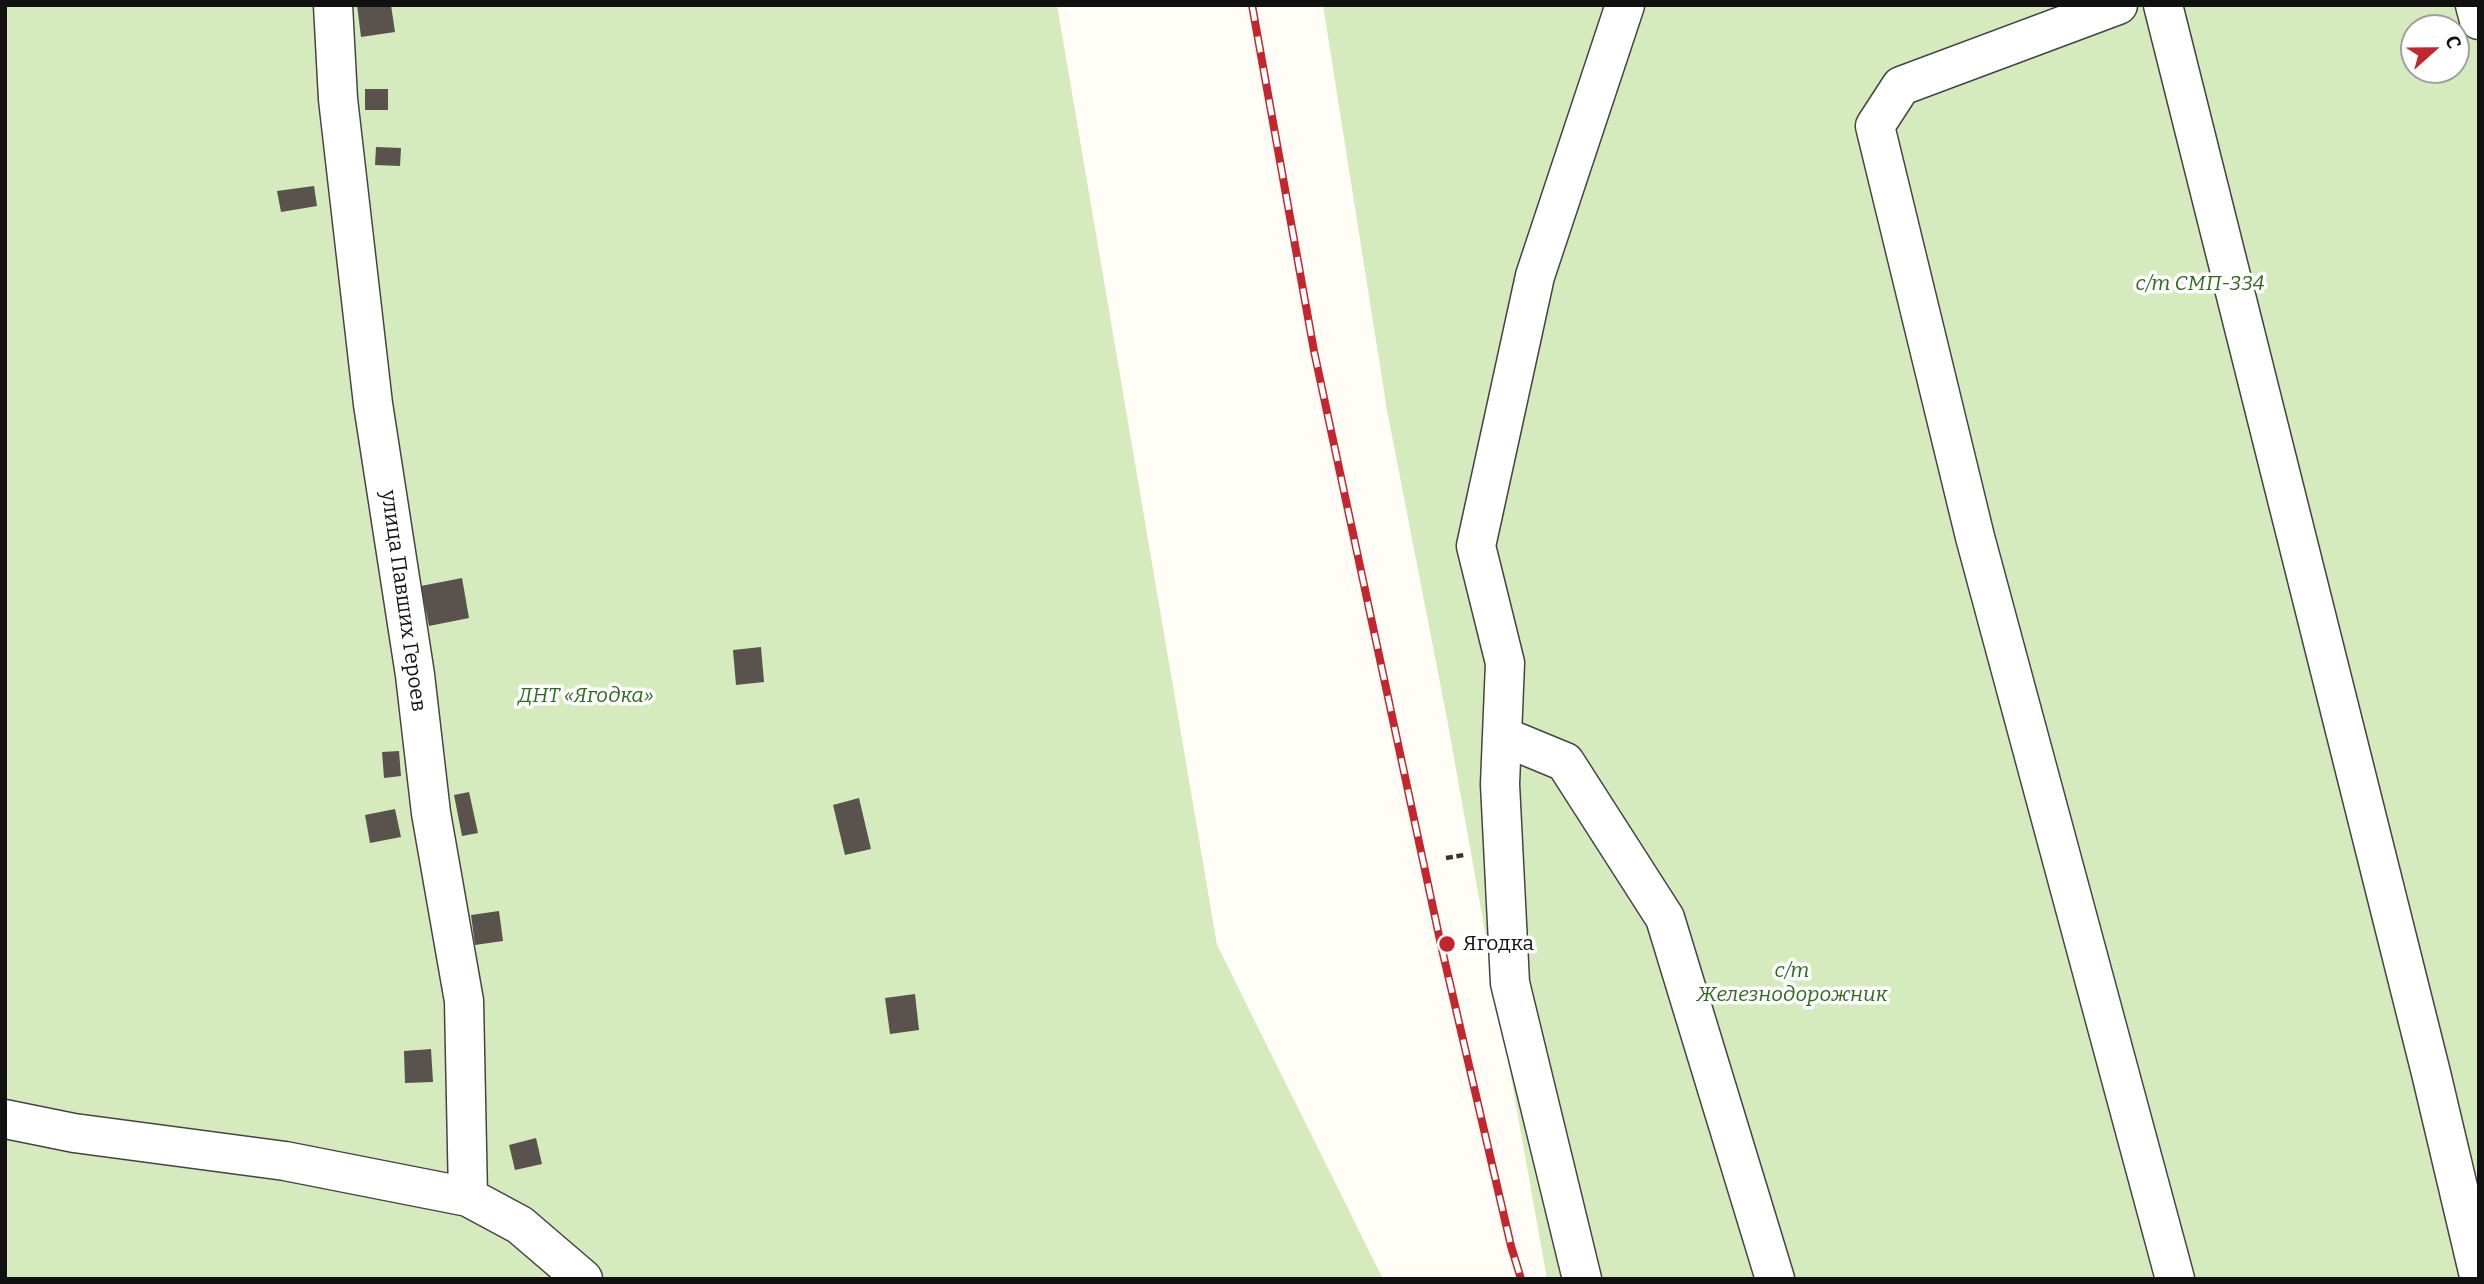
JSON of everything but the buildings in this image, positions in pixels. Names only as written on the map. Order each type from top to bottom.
[{"type":"street","name":"улица Павших Героев","points":[[333,5],[338,99],[373,404],[415,675],[431,813],[464,1002],[468,1197]]},
{"type":"street","points":[[1582,1279],[1510,983],[1500,784],[1505,663],[1476,546],[1535,276],[1625,5]]},
{"type":"street","points":[[2118,5],[1901,86],[1875,126],[1975,537],[2175,1279]]},
{"type":"street","points":[[2162,5],[2424,1046],[2479,1276]]},
{"type":"street","points":[[2475,5],[2479,20]]},
{"type":"street","points":[[1502,736],[1565,762],[1665,918],[1775,1279]]},
{"type":"street","points":[[5,1119],[74,1133],[285,1161],[468,1197],[520,1225],[583,1279]]},
{"type":"green space","name":"ДНТ «Ягодка»","points":[[5,5],[1057,5],[1217,945],[1383,1279],[5,1279]]},
{"type":"green space","points":[[1323,5],[2479,5],[2479,1279],[1547,1279],[1448,724],[1387,410]]},
{"type":"railway","points":[[1252,5],[1314,351],[1441,945],[1521,1279]]},
{"type":"place","name":"Ягодка","points":[[1447,944]]},
{"type":"park label","name":"с/т СМП-334","points":[[2200,284]]},
{"type":"park label","name":"с/т Железнодорожник","points":[[1792,983]]}]
